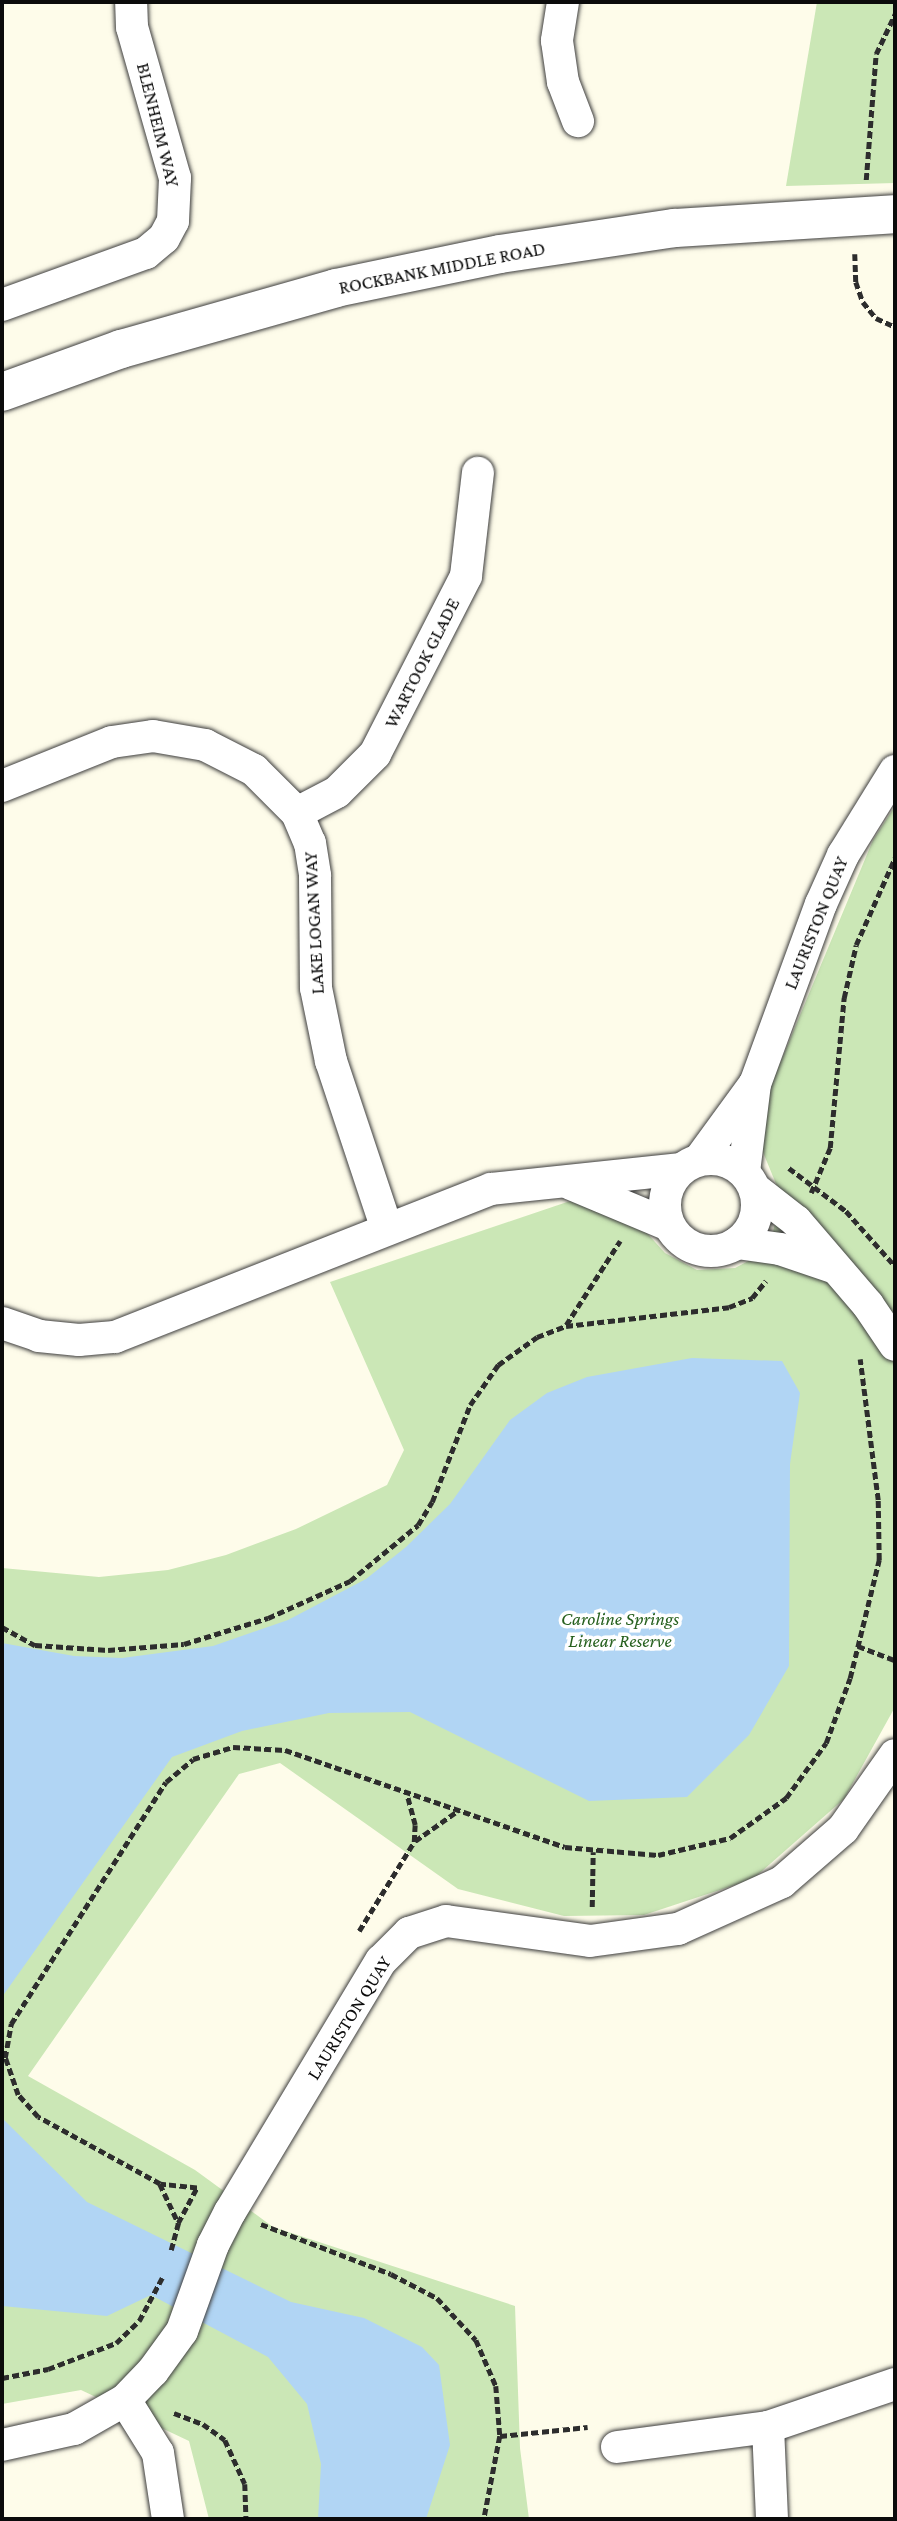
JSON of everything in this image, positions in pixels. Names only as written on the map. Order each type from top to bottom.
[{"type":"street","name":"BLENHEIM WAY","points":[[2,305],[146,253],[164,237],[173,221],[175,177],[132,27],[131,2]]},
{"type":"street","points":[[563,2],[557,41],[562,82],[578,121]]},
{"type":"street","name":"ROCKBANK MIDDLE ROAD","points":[[2,392],[121,349],[336,288],[500,254],[675,228],[895,214]]},
{"type":"street","name":"WARTOOK GLADE","points":[[297,813],[337,792],[375,754],[466,576],[478,473]]},
{"type":"street","name":"LAKE LOGAN WAY","points":[[2,786],[112,742],[153,736],[205,746],[254,770],[297,813],[310,843],[315,876],[316,988],[331,1061],[387,1228]]},
{"type":"street","name":"LAURISTON QUAY","points":[[750,1180],[755,1084],[843,855],[895,771]]},
{"type":"street","name":"LAURISTON QUAY","points":[[690,1164],[755,1084]]},
{"type":"street","points":[[2,1323],[39,1336],[79,1340],[115,1337],[491,1189],[690,1164],[716,1158],[750,1180],[796,1221],[895,1345]]},
{"type":"street","points":[[669,1226],[664,1195],[690,1164]]},
{"type":"street","points":[[564,1181],[669,1226],[691,1247],[723,1250],[737,1243],[755,1219],[750,1180]]},
{"type":"street","points":[[737,1243],[780,1248],[834,1267]]},
{"type":"street","name":"LAURISTON QUAY","points":[[2,2445],[75,2429],[125,2399],[182,2331],[213,2245],[230,2212],[381,1961],[408,1933],[446,1921],[590,1941],[678,1928],[782,1882],[843,1829],[894,1760]]},
{"type":"street","points":[[617,2447],[768,2427],[895,2384]]},
{"type":"street","points":[[125,2399],[158,2454],[168,2519]]},
{"type":"street","points":[[768,2427],[772,2519]]},
{"type":"path","points":[[169,2259],[178,2222],[197,2188],[160,2184],[38,2117],[18,2095],[5,2058],[11,2024],[51,1956],[166,1783],[193,1759],[233,1747],[285,1750],[565,1847],[593,1852],[658,1855],[730,1838],[786,1798],[826,1743],[858,1646],[879,1560],[878,1500],[861,1361],[855,1350]]},
{"type":"path","points":[[2,1627],[34,1645],[108,1650],[184,1644],[268,1618],[350,1581],[418,1525]]},
{"type":"path","points":[[858,1646],[895,1660]]},
{"type":"path","points":[[406,1791],[415,1825],[414,1842]]},
{"type":"path","points":[[381,1961],[348,1949],[414,1842],[460,1810]]},
{"type":"path","points":[[590,1941],[593,1852]]},
{"type":"path","points":[[160,2184],[178,2222]]},
{"type":"path","points":[[230,2212],[391,2274],[437,2298],[476,2340],[496,2386],[500,2436],[484,2519]]},
{"type":"path","points":[[2,2378],[48,2369],[116,2343],[139,2321],[165,2271]]},
{"type":"path","points":[[164,2415],[179,2412],[225,2440],[245,2484],[246,2519]]},
{"type":"path","points":[[500,2436],[612,2424],[617,2447]]},
{"type":"green space","points":[[817,2],[895,2],[895,183],[786,186]]},
{"type":"green space","name":"Caroline Springs Linear Reserve","points":[[895,806],[895,1707],[844,1799],[753,1879],[644,1915],[564,1916],[458,1889],[280,1763],[239,1774],[28,2076],[195,2170],[273,2227],[515,2306],[520,2448],[529,2519],[209,2519],[189,2441],[81,2390],[2,2404],[2,1568],[99,1577],[168,1570],[226,1555],[296,1529],[387,1485],[404,1450],[330,1282],[573,1200],[627,1211],[665,1253],[697,1270],[735,1268],[769,1250],[781,1196],[753,1128],[873,840]]},
{"type":"water","points":[[692,1358],[782,1361],[800,1393],[790,1464],[789,1666],[749,1735],[687,1797],[589,1801],[410,1712],[329,1713],[242,1731],[172,1757],[2,1997],[2,1643],[74,1656],[122,1658],[213,1646],[288,1620],[366,1579],[406,1547],[450,1504],[510,1420],[547,1393],[587,1377]]},
{"type":"water","points":[[2,2118],[87,2202],[291,2302],[364,2318],[422,2347],[439,2365],[450,2445],[426,2519],[318,2519],[321,2464],[307,2404],[268,2357],[151,2295],[107,2316],[2,2306]]}]
